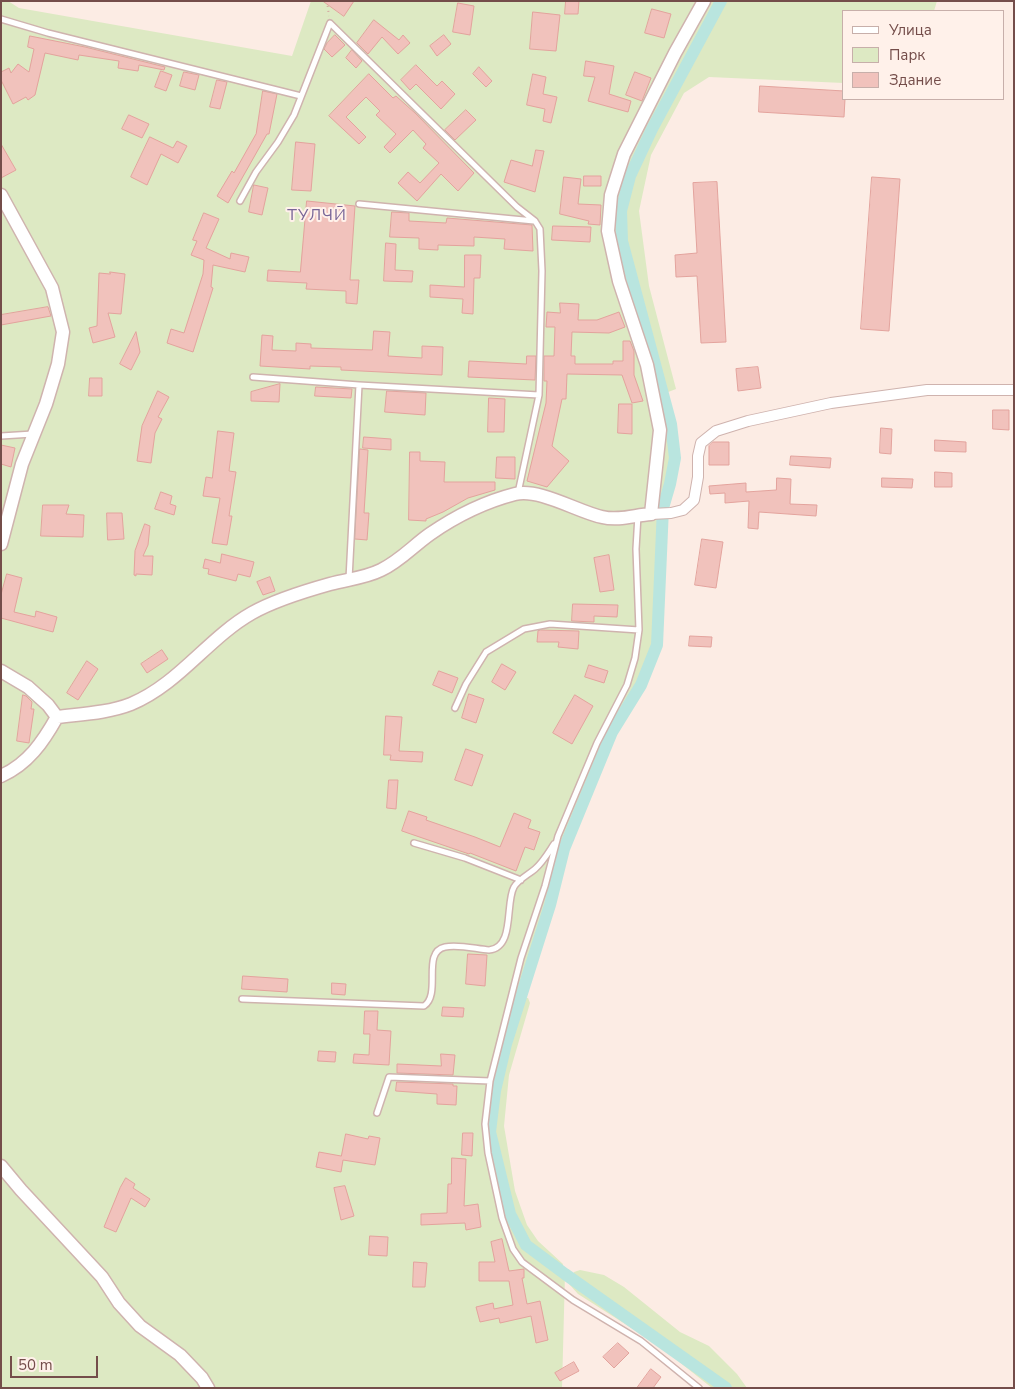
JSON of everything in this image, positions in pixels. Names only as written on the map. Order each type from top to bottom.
[{"type":"street","points":[[655,513],[660,430],[647,365],[619,282],[608,231],[611,196],[624,154],[675,52],[704,1]]},
{"type":"street","points":[[1,195],[52,288],[63,332],[58,364],[46,404],[22,464],[1,544]]},
{"type":"street","points":[[57,717],[111,710],[131,704],[147,696],[169,681],[252,613],[283,600],[370,575],[384,569],[430,534],[472,508],[518,494],[564,503],[601,517],[614,519],[655,513],[671,513],[683,510],[694,500],[701,443],[716,432],[748,421],[831,403],[927,390],[1014,390]]},
{"type":"street","points":[[1,671],[28,687],[48,705],[57,717]]},
{"type":"street","points":[[1,776],[10,772],[29,758],[44,741],[57,717]]},
{"type":"street","points":[[1,1166],[102,1277],[119,1303],[129,1314],[158,1340],[180,1355],[202,1378],[208,1388]]},
{"type":"lane","points":[[1,19],[48,33],[301,96]]},
{"type":"lane","points":[[240,201],[256,172],[278,142],[294,115],[330,23],[517,206],[535,221],[540,229],[542,271],[539,395],[518,494]]},
{"type":"lane","points":[[359,204],[535,221]]},
{"type":"lane","points":[[253,377],[539,395]]},
{"type":"lane","points":[[349,581],[359,384]]},
{"type":"lane","points":[[1,436],[33,434]]},
{"type":"lane","points":[[242,1000],[424,1006],[431,997],[433,963],[437,951],[442,947],[495,950],[501,946],[514,886],[547,856],[558,836],[597,743],[626,685],[634,658],[639,630],[636,549],[638,515]]},
{"type":"lane","points":[[455,708],[466,684],[486,652],[524,629],[550,624],[639,630]]},
{"type":"lane","points":[[558,836],[545,886],[521,958],[490,1081],[485,1124],[488,1153],[502,1218],[513,1249],[522,1262],[532,1271],[573,1300],[641,1341],[700,1388]]},
{"type":"lane","points":[[414,843],[465,858],[520,880]]},
{"type":"lane","points":[[377,1113],[389,1077],[490,1081]]},
{"type":"path","points":[[327,1],[330,23]]},
{"type":"green space","points":[[1,1],[8,1],[19,8],[292,56],[311,1],[937,1],[934,10],[842,10],[842,83],[709,77],[684,93],[651,155],[639,211],[649,286],[676,389],[663,394],[671,424],[675,458],[663,508],[657,645],[641,685],[612,732],[564,849],[550,905],[520,997],[528,998],[530,1003],[509,1075],[504,1126],[515,1191],[527,1225],[538,1241],[563,1264],[561,1271],[565,1274],[562,1388],[1,1388]]},
{"type":"green space","points":[[580,1270],[604,1275],[624,1287],[680,1332],[709,1346],[737,1374],[747,1388],[712,1388],[658,1345],[578,1294],[569,1284],[574,1272]]},
{"type":"building","points":[[323,1],[354,1],[344,16]]},
{"type":"building","points":[[566,1],[579,1],[578,14],[565,14]]},
{"type":"building","points":[[458,3],[474,6],[470,35],[453,32]]},
{"type":"building","points":[[652,9],[671,14],[664,38],[645,33]]},
{"type":"building","points":[[533,12],[560,15],[556,51],[530,49]]},
{"type":"building","points":[[374,20],[399,40],[403,35],[410,43],[398,54],[382,37],[368,54],[357,43]]},
{"type":"building","points":[[335,35],[345,45],[332,57],[324,49]]},
{"type":"building","points":[[444,35],[451,44],[437,56],[430,46]]},
{"type":"building","points":[[30,36],[85,47],[165,67],[164,70],[139,65],[138,71],[118,68],[119,61],[79,55],[78,60],[45,53],[35,95],[28,100],[26,97],[13,104],[1,80],[1,72],[9,68],[11,73],[18,64],[29,72],[34,49],[28,47]]},
{"type":"building","points":[[352,50],[362,61],[356,68],[346,58]]},
{"type":"building","points":[[586,61],[614,66],[609,94],[631,101],[628,112],[588,101],[595,77],[584,76]]},
{"type":"building","points":[[416,65],[437,86],[442,81],[455,94],[441,109],[416,84],[410,90],[401,80]]},
{"type":"building","points":[[479,67],[492,81],[486,87],[473,74]]},
{"type":"building","points":[[161,71],[172,75],[166,91],[155,87]]},
{"type":"building","points":[[184,72],[199,75],[195,90],[180,86]]},
{"type":"building","points":[[635,72],[651,78],[642,101],[626,95]]},
{"type":"building","points":[[369,74],[393,98],[396,96],[415,113],[474,173],[458,191],[441,174],[417,201],[398,183],[408,172],[420,183],[439,163],[423,148],[426,144],[413,130],[390,153],[384,147],[396,134],[376,115],[380,111],[366,97],[346,117],[366,137],[359,144],[329,116]]},
{"type":"building","points":[[533,74],[546,77],[543,94],[557,97],[551,123],[543,121],[545,109],[527,105]]},
{"type":"building","points":[[217,80],[227,82],[220,109],[210,107]]},
{"type":"building","points":[[760,86],[842,91],[842,100],[845,100],[844,117],[759,112]]},
{"type":"building","points":[[263,91],[277,94],[269,134],[267,134],[228,203],[217,196],[232,171],[234,173],[256,134]]},
{"type":"building","points":[[466,110],[476,120],[455,140],[445,130]]},
{"type":"building","points":[[129,115],[149,124],[142,138],[122,129]]},
{"type":"building","points":[[150,137],[173,148],[177,141],[187,146],[178,163],[161,154],[147,185],[131,177]]},
{"type":"building","points":[[296,142],[315,144],[311,191],[292,190]]},
{"type":"building","points":[[1,144],[16,170],[1,178]]},
{"type":"building","points":[[536,150],[544,151],[535,192],[504,182],[511,160],[532,166]]},
{"type":"building","points":[[584,176],[601,176],[601,186],[584,186]]},
{"type":"building","points":[[564,177],[581,179],[578,204],[601,205],[600,225],[588,224],[589,221],[560,214]]},
{"type":"building","points":[[872,177],[900,179],[889,331],[861,329]]},
{"type":"building","points":[[717,182],[726,342],[701,343],[697,276],[676,277],[675,255],[697,253],[693,183]]},
{"type":"building","points":[[254,185],[268,188],[262,215],[249,212]]},
{"type":"building","points":[[307,201],[355,206],[350,280],[359,280],[357,304],[346,303],[346,291],[306,289],[307,283],[267,281],[268,270],[300,272]]},
{"type":"building","points":[[392,212],[409,213],[409,221],[446,223],[447,218],[532,225],[533,251],[504,249],[505,239],[474,237],[474,246],[438,245],[438,250],[419,249],[419,238],[390,237]]},
{"type":"building","points":[[204,213],[219,219],[206,248],[230,259],[231,253],[249,257],[245,272],[213,265],[211,287],[213,288],[193,352],[167,343],[171,329],[184,333],[203,274],[204,260],[191,255],[197,241],[193,240]]},
{"type":"building","points":[[553,226],[591,227],[590,242],[552,240]]},
{"type":"building","points":[[386,243],[396,244],[395,270],[413,271],[412,282],[384,281]]},
{"type":"building","points":[[465,255],[481,255],[480,278],[474,278],[473,314],[462,313],[463,299],[430,297],[430,285],[464,287]]},
{"type":"building","points":[[110,272],[125,274],[121,314],[108,313],[115,337],[93,343],[89,328],[97,326],[99,273],[110,274]]},
{"type":"building","points":[[560,303],[579,304],[578,320],[597,320],[619,312],[625,327],[609,333],[572,332],[571,356],[575,356],[575,364],[613,364],[613,361],[623,361],[623,341],[630,341],[634,351],[634,375],[643,401],[632,403],[622,375],[567,374],[566,399],[562,399],[552,446],[569,461],[547,487],[527,481],[546,403],[547,381],[544,381],[544,356],[554,356],[555,327],[546,327],[547,312],[560,313]]},
{"type":"building","points":[[48,307],[51,316],[1,325],[1,315]]},
{"type":"building","points":[[374,331],[390,332],[388,356],[422,358],[422,346],[443,347],[442,375],[341,370],[341,367],[310,366],[310,369],[260,366],[262,335],[273,336],[272,350],[296,351],[296,343],[311,344],[311,348],[372,350]]},
{"type":"building","points":[[136,332],[140,352],[131,370],[120,364]]},
{"type":"building","points":[[527,356],[536,356],[535,380],[468,377],[469,361],[526,364]]},
{"type":"building","points":[[758,367],[761,388],[738,391],[736,369]]},
{"type":"building","points":[[90,378],[102,378],[102,396],[89,396]]},
{"type":"building","points":[[280,384],[279,402],[251,401],[251,392]]},
{"type":"building","points":[[316,387],[352,389],[351,398],[315,396]]},
{"type":"building","points":[[158,391],[169,397],[158,417],[162,419],[155,433],[151,463],[137,461],[142,426]]},
{"type":"building","points":[[387,391],[426,393],[425,415],[385,412]]},
{"type":"building","points":[[489,398],[505,399],[504,432],[488,432]]},
{"type":"building","points":[[619,404],[632,404],[632,434],[618,433]]},
{"type":"building","points":[[993,410],[1009,410],[1009,430],[993,429]]},
{"type":"building","points":[[881,428],[892,429],[891,454],[880,453]]},
{"type":"building","points":[[218,431],[234,433],[229,471],[236,472],[229,516],[232,516],[227,545],[212,543],[220,498],[203,496],[206,477],[212,478]]},
{"type":"building","points":[[364,437],[391,439],[391,450],[363,448]]},
{"type":"building","points":[[935,440],[966,442],[966,452],[935,451]]},
{"type":"building","points":[[713,442],[729,442],[729,465],[709,465],[709,446]]},
{"type":"building","points":[[1,445],[15,448],[11,467],[1,464]]},
{"type":"building","points":[[360,449],[368,450],[364,513],[369,513],[367,540],[355,539]]},
{"type":"building","points":[[410,452],[420,452],[420,461],[445,462],[444,482],[495,482],[495,490],[468,498],[426,519],[426,521],[409,520]]},
{"type":"building","points":[[791,456],[831,458],[830,468],[790,465]]},
{"type":"building","points":[[497,457],[515,457],[515,479],[496,478]]},
{"type":"building","points":[[935,472],[952,473],[952,487],[935,487]]},
{"type":"building","points":[[777,478],[791,479],[790,504],[817,505],[816,516],[759,512],[758,529],[748,528],[749,501],[725,503],[725,493],[710,494],[709,486],[746,483],[746,492],[776,490]]},
{"type":"building","points":[[882,478],[913,479],[912,488],[882,487]]},
{"type":"building","points":[[161,492],[172,496],[170,504],[176,506],[174,515],[155,509]]},
{"type":"building","points":[[43,505],[69,505],[66,514],[84,515],[83,537],[41,536]]},
{"type":"building","points":[[107,513],[122,513],[124,539],[108,540]]},
{"type":"building","points":[[145,524],[150,526],[148,545],[143,556],[153,556],[152,575],[136,574],[136,576],[134,575],[135,551]]},
{"type":"building","points":[[702,539],[723,542],[716,588],[695,585]]},
{"type":"building","points":[[222,554],[254,562],[250,577],[238,574],[236,581],[208,574],[209,569],[203,568],[205,559],[220,563]]},
{"type":"building","points":[[609,555],[614,590],[600,592],[594,558]]},
{"type":"building","points":[[7,574],[22,578],[14,612],[35,617],[36,611],[57,617],[53,632],[1,618],[1,595]]},
{"type":"building","points":[[270,577],[275,591],[263,595],[257,582]]},
{"type":"building","points":[[573,604],[618,605],[617,617],[594,616],[594,622],[572,621]]},
{"type":"building","points":[[538,631],[579,631],[578,649],[558,647],[559,642],[537,642]]},
{"type":"building","points":[[690,636],[712,637],[711,647],[689,646]]},
{"type":"building","points":[[162,650],[168,659],[147,673],[141,664]]},
{"type":"building","points":[[87,661],[98,669],[78,700],[67,693]]},
{"type":"building","points":[[502,664],[516,672],[505,690],[492,682]]},
{"type":"building","points":[[589,665],[608,671],[604,683],[585,677]]},
{"type":"building","points":[[439,671],[458,678],[452,693],[433,685]]},
{"type":"building","points":[[469,694],[484,699],[476,723],[462,718]]},
{"type":"building","points":[[23,695],[32,702],[31,709],[34,709],[29,743],[17,741]]},
{"type":"building","points":[[575,695],[593,706],[572,744],[553,733]]},
{"type":"building","points":[[386,716],[402,717],[399,751],[423,752],[422,762],[390,760],[391,755],[384,755]]},
{"type":"building","points":[[466,749],[483,755],[472,786],[455,780]]},
{"type":"building","points":[[389,780],[398,780],[396,809],[387,808]]},
{"type":"building","points":[[409,811],[427,817],[426,820],[500,847],[514,813],[531,820],[528,828],[540,832],[534,850],[525,847],[516,871],[470,853],[402,831]]},
{"type":"building","points":[[468,954],[487,955],[485,986],[466,984]]},
{"type":"building","points":[[243,976],[288,979],[287,992],[242,989]]},
{"type":"building","points":[[332,983],[346,984],[345,995],[332,994]]},
{"type":"building","points":[[443,1007],[464,1008],[463,1017],[442,1016]]},
{"type":"building","points":[[365,1011],[378,1011],[377,1030],[391,1031],[389,1065],[353,1063],[354,1054],[369,1055],[370,1034],[364,1034]]},
{"type":"building","points":[[319,1051],[336,1052],[335,1062],[318,1061]]},
{"type":"building","points":[[441,1054],[455,1055],[453,1075],[397,1073],[397,1064],[441,1066]]},
{"type":"building","points":[[397,1082],[453,1084],[453,1086],[457,1086],[456,1105],[437,1104],[437,1094],[396,1091]]},
{"type":"building","points":[[463,1133],[473,1133],[472,1156],[462,1155]]},
{"type":"building","points":[[346,1134],[368,1139],[369,1136],[380,1138],[375,1165],[343,1160],[341,1172],[316,1167],[319,1152],[341,1156]]},
{"type":"building","points":[[452,1158],[466,1159],[464,1206],[478,1204],[481,1227],[466,1230],[465,1223],[421,1225],[421,1214],[447,1213],[448,1184],[451,1184]]},
{"type":"building","points":[[126,1178],[135,1184],[133,1188],[150,1199],[145,1207],[131,1198],[116,1232],[104,1227]]},
{"type":"building","points":[[345,1186],[354,1216],[341,1220],[334,1188]]},
{"type":"building","points":[[370,1236],[388,1237],[387,1256],[369,1255]]},
{"type":"building","points":[[502,1239],[509,1271],[524,1269],[524,1278],[522,1278],[527,1304],[540,1301],[548,1340],[536,1343],[531,1316],[500,1323],[499,1318],[480,1322],[476,1307],[493,1303],[494,1309],[513,1305],[509,1281],[479,1281],[479,1262],[495,1262],[491,1242]]},
{"type":"building","points":[[414,1262],[427,1263],[425,1287],[413,1287]]},
{"type":"building","points":[[618,1343],[629,1353],[614,1368],[603,1357]]},
{"type":"building","points":[[574,1362],[579,1371],[560,1381],[555,1373]]},
{"type":"building","points":[[651,1369],[661,1377],[653,1388],[637,1388]]},
{"type":"waterway","points":[[721,1],[652,129],[630,176],[621,211],[622,241],[671,424],[675,458],[663,508],[657,645],[641,685],[612,732],[564,849],[550,905],[506,1044],[495,1091],[490,1132],[510,1214],[526,1245],[726,1388]]},
{"type":"district","name":"ТУЛЧӢ","points":[[317,216]]}]
